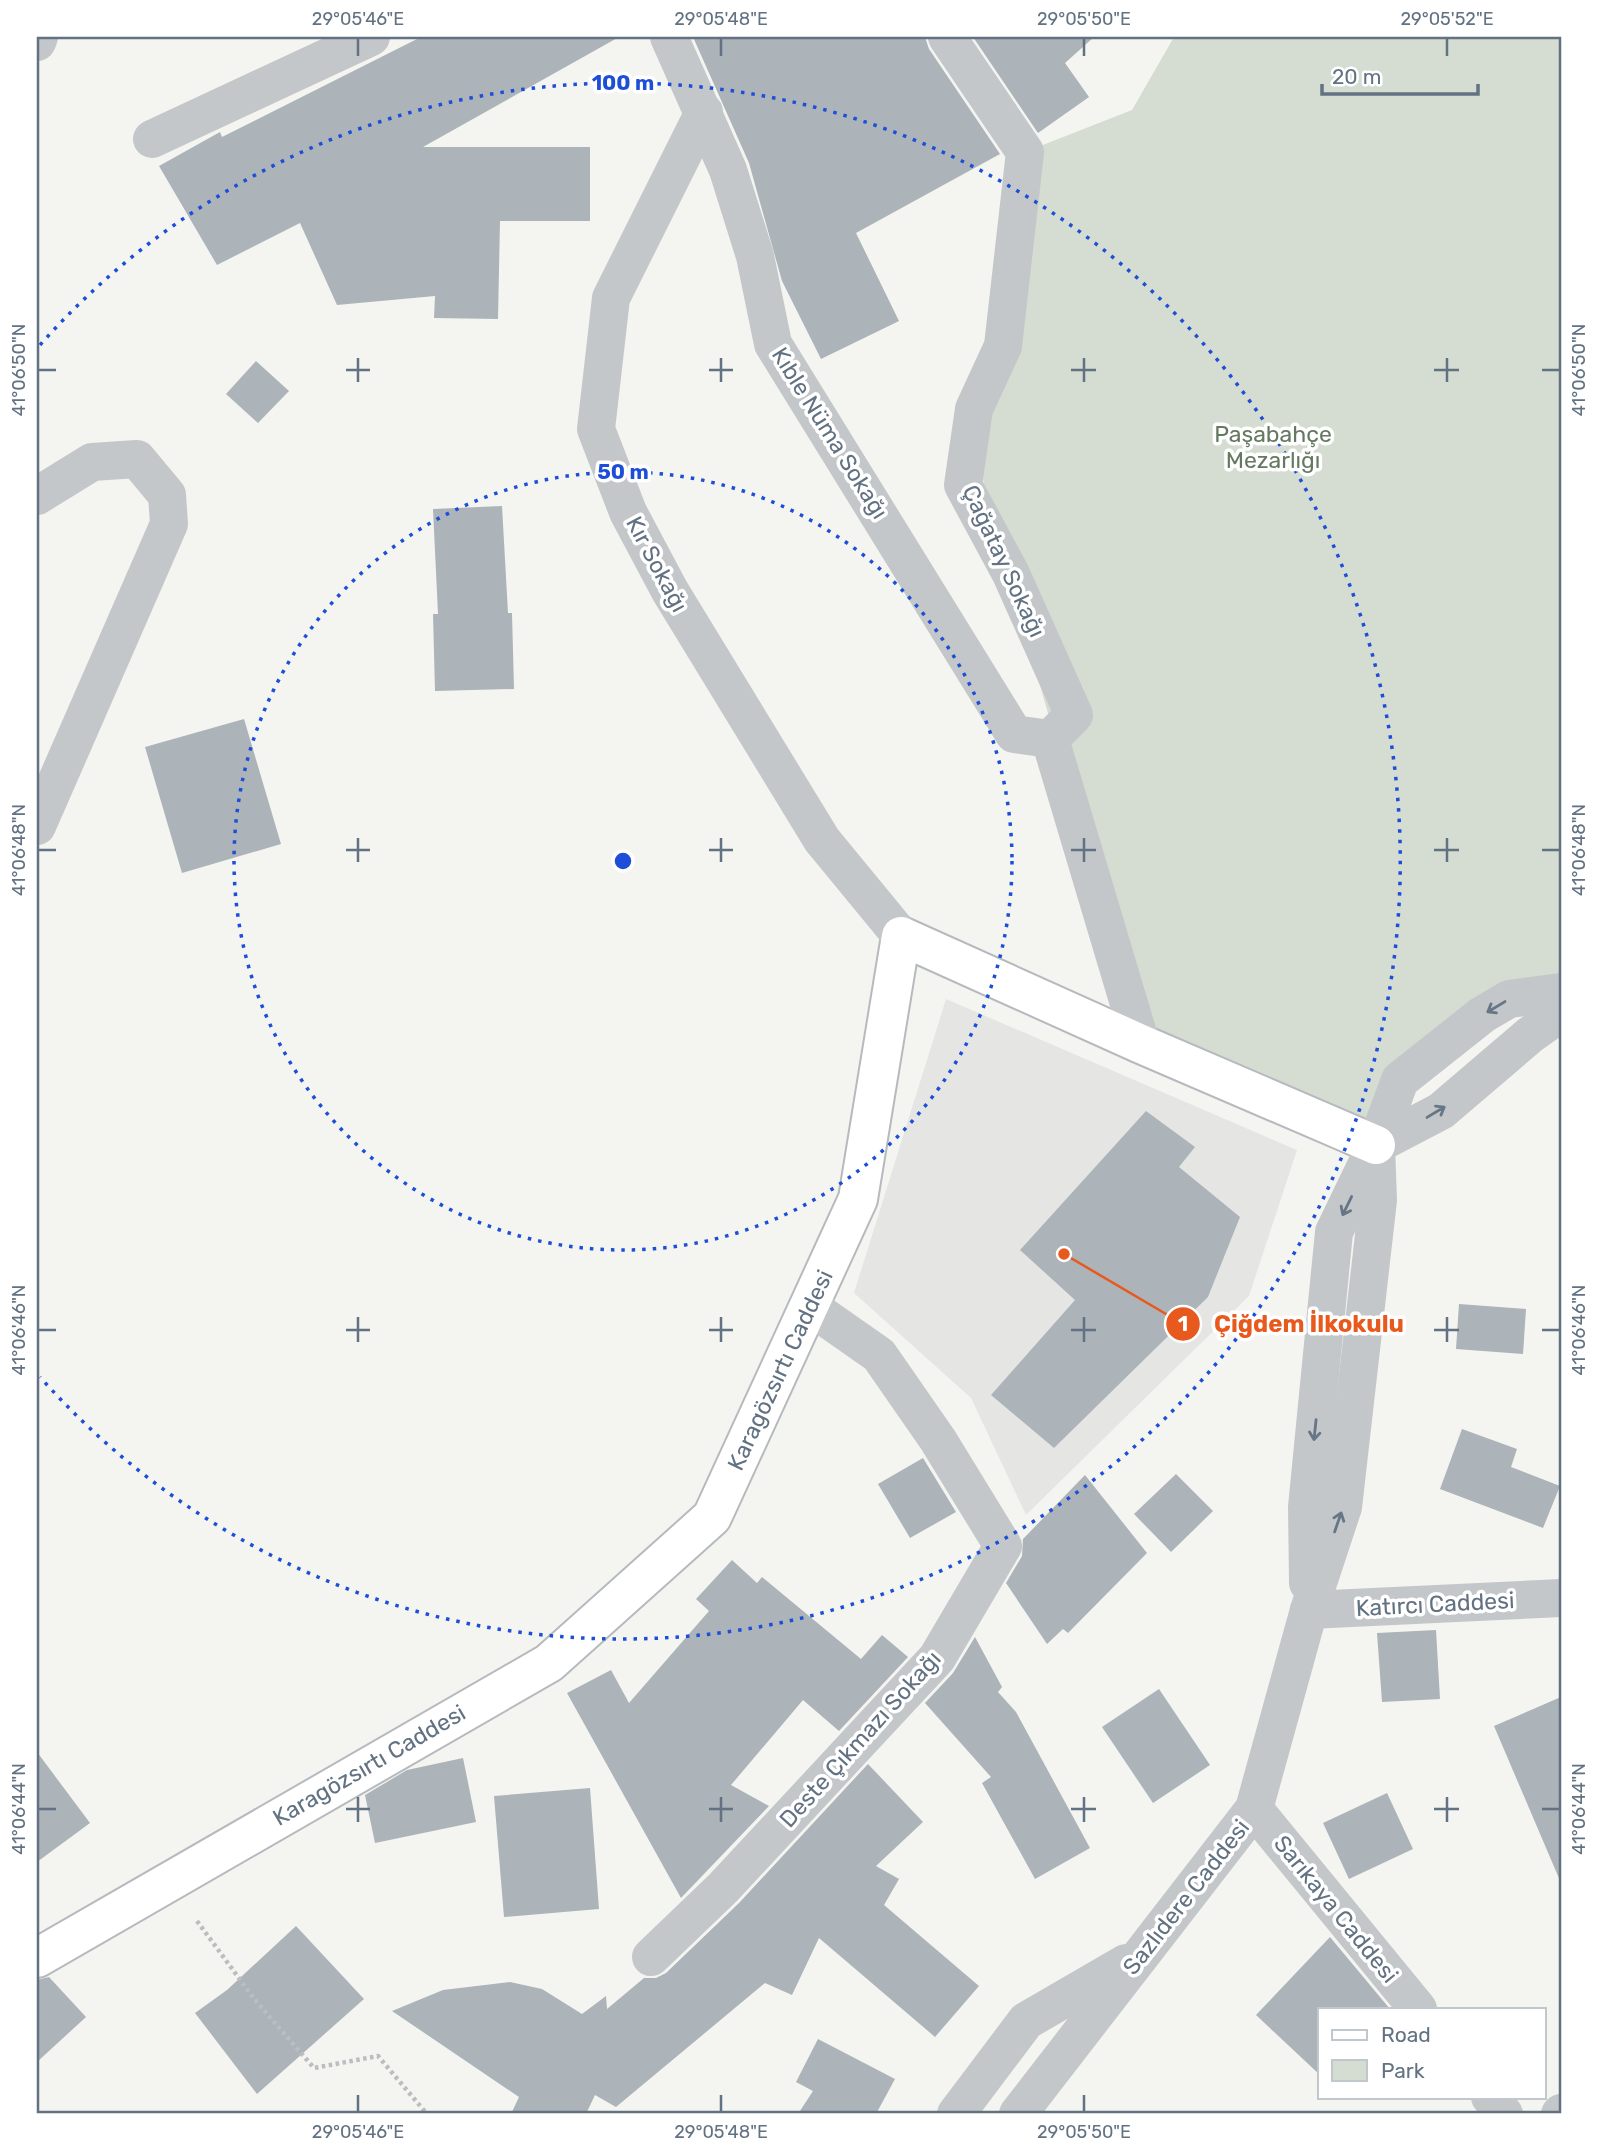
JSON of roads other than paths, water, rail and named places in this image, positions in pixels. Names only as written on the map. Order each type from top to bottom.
[{"type":"street","points":[[37,42],[39,37]]},
{"type":"street","name":"Kıble Nüma Sokağı","points":[[669,37],[728,170],[755,256],[773,344],[1014,734],[1050,739]]},
{"type":"street","name":"Çağatay Sokağı","points":[[947,37],[1026,152],[1003,346],[975,409],[963,485],[1011,574],[1074,715],[1050,739]]},
{"type":"street","points":[[152,139],[359,39]]},
{"type":"street","name":"Kır Sokağı","points":[[704,112],[611,298],[596,429],[628,512],[670,591],[822,840],[901,936]]},
{"type":"street","points":[[37,496],[92,462],[137,459],[167,495],[169,524],[37,826]]},
{"type":"street","points":[[1050,739],[1141,1044]]},
{"type":"street","points":[[901,936],[1141,1044],[1376,1144],[1441,1111],[1530,1035],[1561,1013]]},
{"type":"street","name":"Karagözsırtı Caddesi","points":[[37,1958],[168,1880],[549,1663],[712,1517],[858,1199],[901,936]]},
{"type":"street","points":[[1376,1144],[1400,1080],[1482,1015],[1509,999],[1561,992]]},
{"type":"street","name":"Sazlıdere Caddesi","points":[[1018,2114],[1254,1809],[1309,1610],[1343,1507],[1378,1200],[1376,1144]]},
{"type":"street","name":"Deste Çıkmazı Sokağı","points":[[651,1957],[723,1888],[937,1658],[1003,1546],[938,1440],[879,1355],[809,1306]]},
{"type":"street","name":"Katırcı Caddesi","points":[[1309,1610],[1561,1598]]},
{"type":"street","name":"Sarıkaya Caddesi","points":[[1254,1809],[1417,2008]]},
{"type":"street","points":[[956,2114],[1026,2021],[1142,1955]]},
{"type":"street","points":[[1491,2098],[1504,2114]]},
{"type":"place","name":"Çiğdem İlkokulu","points":[[1064,1254]]},
{"type":"park label","name":"Paşabahçe Mezarlığı","points":[[1273,447]]}]
